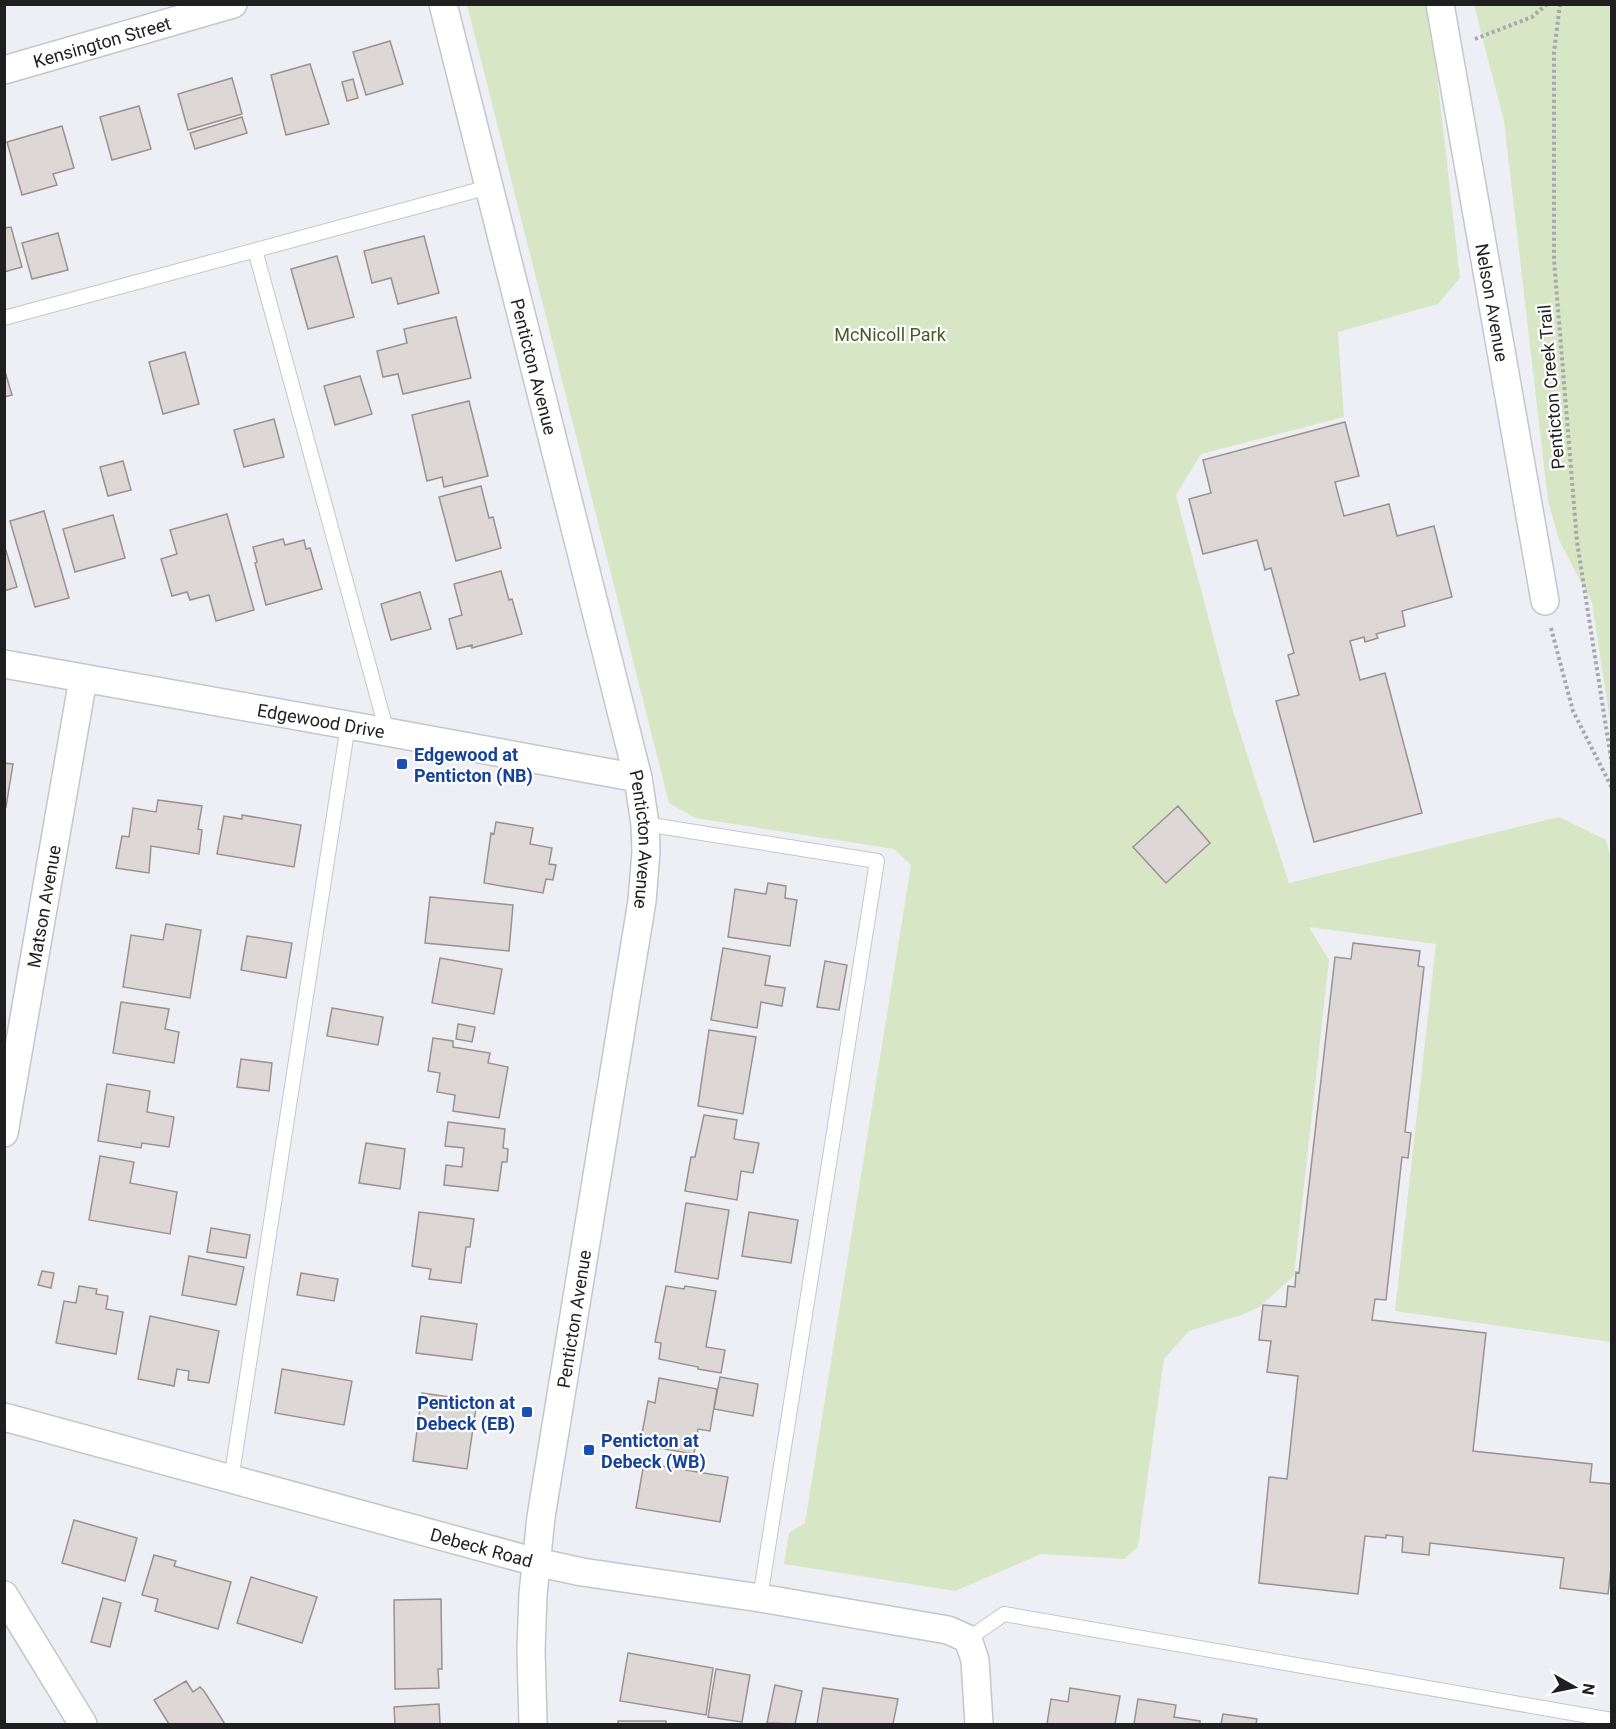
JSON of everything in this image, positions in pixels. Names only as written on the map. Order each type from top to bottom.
[{"type":"street","name":"Kensington Street","points":[[4,70],[233,4]]},
{"type":"street","name":"Penticton Avenue","points":[[443,4],[638,778],[645,824],[646,852],[642,901],[541,1517],[531,1650],[534,1725]]},
{"type":"street","name":"Nelson Avenue","points":[[1440,4],[1545,601]]},
{"type":"street","name":"Edgewood Drive","points":[[4,664],[638,778]]},
{"type":"street","name":"Matson Avenue","points":[[4,1133],[83,679]]},
{"type":"street","name":"Debeck Road","points":[[4,1418],[536,1562],[582,1572],[760,1598],[948,1630],[968,1638]]},
{"type":"street","points":[[4,1595],[83,1725]]},
{"type":"street","points":[[968,1638],[975,1660],[979,1725]]},
{"type":"lane","points":[[4,318],[489,187]]},
{"type":"lane","points":[[255,250],[387,732]]},
{"type":"lane","points":[[231,1480],[348,725]]},
{"type":"lane","points":[[645,824],[877,861],[760,1598]]},
{"type":"lane","points":[[968,1638],[1004,1614],[1611,1720]]},
{"type":"path","points":[[1448,47],[1482,37],[1532,17],[1547,4]]},
{"type":"path","name":"Penticton Creek Trail","points":[[1560,4],[1554,52],[1554,260],[1577,542],[1611,765]]},
{"type":"path","points":[[1545,601],[1573,711],[1611,788]]},
{"type":"green space","name":"McNicoll Park","points":[[467,5],[1429,5],[1460,278],[1438,304],[1338,332],[1344,417],[1201,454],[1176,495],[1233,711],[1289,883],[1559,817],[1606,840],[1612,863],[1611,1342],[1395,1311],[1436,944],[1309,927],[1329,960],[1294,1276],[1258,1308],[1189,1331],[1164,1359],[1138,1547],[1124,1559],[1041,1554],[955,1591],[784,1564],[789,1533],[805,1523],[911,865],[894,849],[695,818],[669,803]]},
{"type":"green space","points":[[1474,5],[1611,5],[1611,727],[1592,603],[1559,540],[1548,501],[1504,121]]},
{"type":"building","points":[[390,41],[403,84],[366,95],[353,52]]},
{"type":"building","points":[[310,64],[329,124],[286,135],[271,75]]},
{"type":"building","points":[[232,78],[242,114],[188,130],[178,94]]},
{"type":"building","points":[[353,79],[358,98],[347,101],[342,82]]},
{"type":"building","points":[[139,106],[151,149],[112,160],[100,117]]},
{"type":"building","points":[[242,117],[247,133],[195,149],[190,133]]},
{"type":"building","points":[[62,126],[74,168],[53,174],[57,185],[22,195],[7,142]]},
{"type":"building","points":[[11,227],[22,267],[4,272],[4,228]]},
{"type":"building","points":[[58,233],[68,270],[32,279],[22,243]]},
{"type":"building","points":[[424,236],[439,293],[398,304],[391,278],[372,283],[364,251]]},
{"type":"building","points":[[337,256],[354,317],[308,329],[291,269]]},
{"type":"building","points":[[456,317],[471,378],[403,394],[398,374],[383,377],[377,351],[407,343],[404,329]]},
{"type":"building","points":[[185,352],[199,404],[163,414],[149,362]]},
{"type":"building","points":[[4,368],[12,395],[4,397]]},
{"type":"building","points":[[360,376],[372,414],[335,425],[324,386]]},
{"type":"building","points":[[469,401],[488,476],[444,487],[442,477],[427,481],[412,415]]},
{"type":"building","points":[[274,419],[284,457],[244,467],[234,430]]},
{"type":"building","points":[[1345,422],[1359,476],[1335,482],[1344,516],[1389,504],[1397,536],[1434,526],[1452,597],[1402,611],[1405,626],[1376,634],[1378,638],[1365,642],[1364,637],[1350,641],[1360,680],[1385,673],[1422,813],[1314,842],[1276,701],[1299,695],[1288,655],[1294,653],[1271,568],[1265,570],[1257,540],[1203,554],[1189,499],[1211,493],[1203,460]]},
{"type":"building","points":[[123,461],[131,490],[108,496],[100,467]]},
{"type":"building","points":[[481,486],[489,518],[493,517],[501,548],[456,561],[439,497]]},
{"type":"building","points":[[44,511],[69,598],[35,607],[10,521]]},
{"type":"building","points":[[227,514],[254,610],[216,621],[209,595],[190,600],[187,592],[172,596],[161,559],[177,554],[170,530]]},
{"type":"building","points":[[113,515],[125,558],[75,572],[63,529]]},
{"type":"building","points":[[283,539],[285,545],[304,540],[306,549],[310,548],[322,589],[266,605],[253,547]]},
{"type":"building","points":[[4,544],[17,587],[4,591]]},
{"type":"building","points":[[501,571],[522,634],[472,648],[472,645],[457,649],[449,619],[462,615],[454,584]]},
{"type":"building","points":[[420,592],[431,629],[391,640],[381,604]]},
{"type":"building","points":[[4,763],[13,764],[6,807],[4,807]]},
{"type":"building","points":[[158,800],[202,806],[198,829],[202,830],[199,854],[151,846],[149,873],[116,868],[122,836],[129,837],[133,808],[156,812]]},
{"type":"building","points":[[1178,806],[1210,843],[1166,883],[1133,847]]},
{"type":"building","points":[[242,815],[301,825],[294,867],[217,854],[224,816],[242,819]]},
{"type":"building","points":[[496,822],[533,828],[530,844],[552,848],[549,864],[556,865],[553,880],[546,879],[543,893],[484,883],[491,833],[494,834]]},
{"type":"building","points":[[768,883],[786,886],[785,898],[797,900],[790,946],[728,937],[735,889],[766,894]]},
{"type":"building","points":[[430,897],[513,905],[509,951],[425,943]]},
{"type":"building","points":[[166,924],[201,930],[190,998],[123,987],[131,935],[163,940]]},
{"type":"building","points":[[247,936],[292,943],[286,978],[241,970]]},
{"type":"building","points":[[1353,943],[1420,951],[1418,966],[1424,967],[1405,1132],[1411,1133],[1408,1158],[1402,1157],[1386,1300],[1375,1299],[1372,1320],[1486,1333],[1473,1451],[1592,1464],[1590,1482],[1612,1484],[1612,1559],[1608,1594],[1560,1588],[1564,1558],[1430,1543],[1429,1555],[1402,1552],[1403,1537],[1386,1535],[1386,1538],[1365,1536],[1358,1594],[1259,1583],[1269,1477],[1287,1479],[1298,1376],[1267,1372],[1271,1341],[1259,1340],[1263,1305],[1286,1307],[1288,1286],[1295,1287],[1296,1272],[1299,1273],[1335,957],[1351,959]]},
{"type":"building","points":[[723,948],[770,956],[765,985],[785,988],[782,1006],[761,1002],[757,1028],[711,1020]]},
{"type":"building","points":[[440,958],[502,969],[494,1014],[432,1003]]},
{"type":"building","points":[[825,961],[847,965],[839,1010],[817,1007]]},
{"type":"building","points":[[121,1002],[169,1009],[165,1029],[179,1032],[174,1063],[113,1053]]},
{"type":"building","points":[[332,1008],[383,1017],[378,1045],[327,1036]]},
{"type":"building","points":[[458,1024],[475,1027],[472,1042],[456,1039]]},
{"type":"building","points":[[709,1030],[756,1037],[743,1114],[698,1106]]},
{"type":"building","points":[[433,1038],[453,1041],[453,1047],[490,1053],[488,1063],[508,1067],[499,1118],[453,1111],[455,1095],[437,1092],[440,1073],[428,1071]]},
{"type":"building","points":[[241,1059],[272,1063],[269,1091],[237,1087]]},
{"type":"building","points":[[107,1084],[150,1091],[147,1112],[174,1117],[169,1147],[142,1143],[141,1148],[98,1141]]},
{"type":"building","points":[[704,1115],[737,1120],[734,1139],[759,1143],[753,1173],[741,1171],[737,1200],[685,1191],[691,1157],[695,1157]]},
{"type":"building","points":[[448,1122],[505,1129],[503,1148],[508,1149],[507,1162],[502,1162],[498,1191],[444,1185],[446,1165],[462,1167],[464,1148],[445,1146]]},
{"type":"building","points":[[366,1143],[405,1149],[400,1189],[359,1183]]},
{"type":"building","points":[[100,1156],[134,1162],[130,1183],[177,1192],[170,1234],[89,1220]]},
{"type":"building","points":[[686,1203],[729,1210],[718,1279],[675,1272]]},
{"type":"building","points":[[419,1212],[474,1219],[470,1247],[466,1247],[461,1283],[429,1279],[431,1269],[412,1266]]},
{"type":"building","points":[[749,1212],[798,1220],[791,1263],[742,1256]]},
{"type":"building","points":[[211,1228],[250,1235],[246,1258],[207,1252]]},
{"type":"building","points":[[189,1256],[244,1267],[236,1305],[182,1295]]},
{"type":"building","points":[[42,1271],[54,1273],[51,1288],[38,1285]]},
{"type":"building","points":[[301,1273],[338,1279],[334,1301],[297,1295]]},
{"type":"building","points":[[79,1286],[97,1289],[96,1294],[108,1296],[106,1309],[123,1312],[116,1354],[56,1343],[64,1301],[76,1303]]},
{"type":"building","points":[[666,1286],[684,1289],[685,1286],[716,1291],[706,1347],[725,1350],[721,1373],[659,1359],[661,1343],[655,1342]]},
{"type":"building","points":[[150,1316],[219,1331],[209,1383],[188,1380],[189,1371],[177,1369],[174,1386],[138,1379]]},
{"type":"building","points":[[421,1316],[477,1324],[472,1360],[416,1353]]},
{"type":"building","points":[[282,1369],[352,1381],[344,1425],[275,1413]]},
{"type":"building","points":[[720,1377],[758,1384],[753,1416],[714,1409]]},
{"type":"building","points":[[659,1378],[717,1389],[710,1431],[698,1429],[694,1454],[640,1445],[648,1401],[655,1403]]},
{"type":"building","points":[[422,1393],[477,1401],[467,1469],[413,1461]]},
{"type":"building","points":[[644,1463],[728,1477],[720,1522],[636,1508]]},
{"type":"building","points":[[74,1520],[137,1538],[125,1581],[62,1563]]},
{"type":"building","points":[[154,1555],[176,1561],[174,1566],[231,1582],[218,1629],[155,1611],[158,1599],[142,1595]]},
{"type":"building","points":[[251,1577],[317,1597],[302,1643],[237,1623]]},
{"type":"building","points":[[103,1598],[121,1603],[110,1647],[91,1642]]},
{"type":"building","points":[[441,1599],[442,1669],[438,1669],[439,1688],[395,1689],[394,1600]]},
{"type":"building","points":[[628,1653],[713,1668],[706,1715],[620,1701]]},
{"type":"building","points":[[716,1669],[750,1675],[742,1722],[708,1717]]},
{"type":"building","points":[[186,1681],[193,1692],[200,1687],[204,1691],[225,1724],[169,1724],[154,1700]]},
{"type":"building","points":[[775,1685],[802,1691],[795,1724],[767,1723]]},
{"type":"building","points":[[823,1688],[898,1699],[893,1724],[817,1724]]},
{"type":"building","points":[[1070,1688],[1120,1696],[1115,1724],[1047,1724],[1051,1699],[1068,1702]]},
{"type":"building","points":[[1138,1699],[1176,1705],[1174,1717],[1200,1721],[1200,1724],[1134,1724]]},
{"type":"building","points":[[439,1704],[440,1724],[395,1724],[394,1707]]},
{"type":"building","points":[[1223,1714],[1257,1719],[1256,1724],[1221,1724]]},
{"type":"building","points":[[618,1721],[666,1721],[666,1724],[618,1724]]},
{"type":"place","name":"Edgewood at Penticton (NB)","points":[[402,764]]},
{"type":"place","name":"Penticton at Debeck (EB)","points":[[527,1412]]},
{"type":"place","name":"Penticton at Debeck (WB)","points":[[589,1450]]}]
